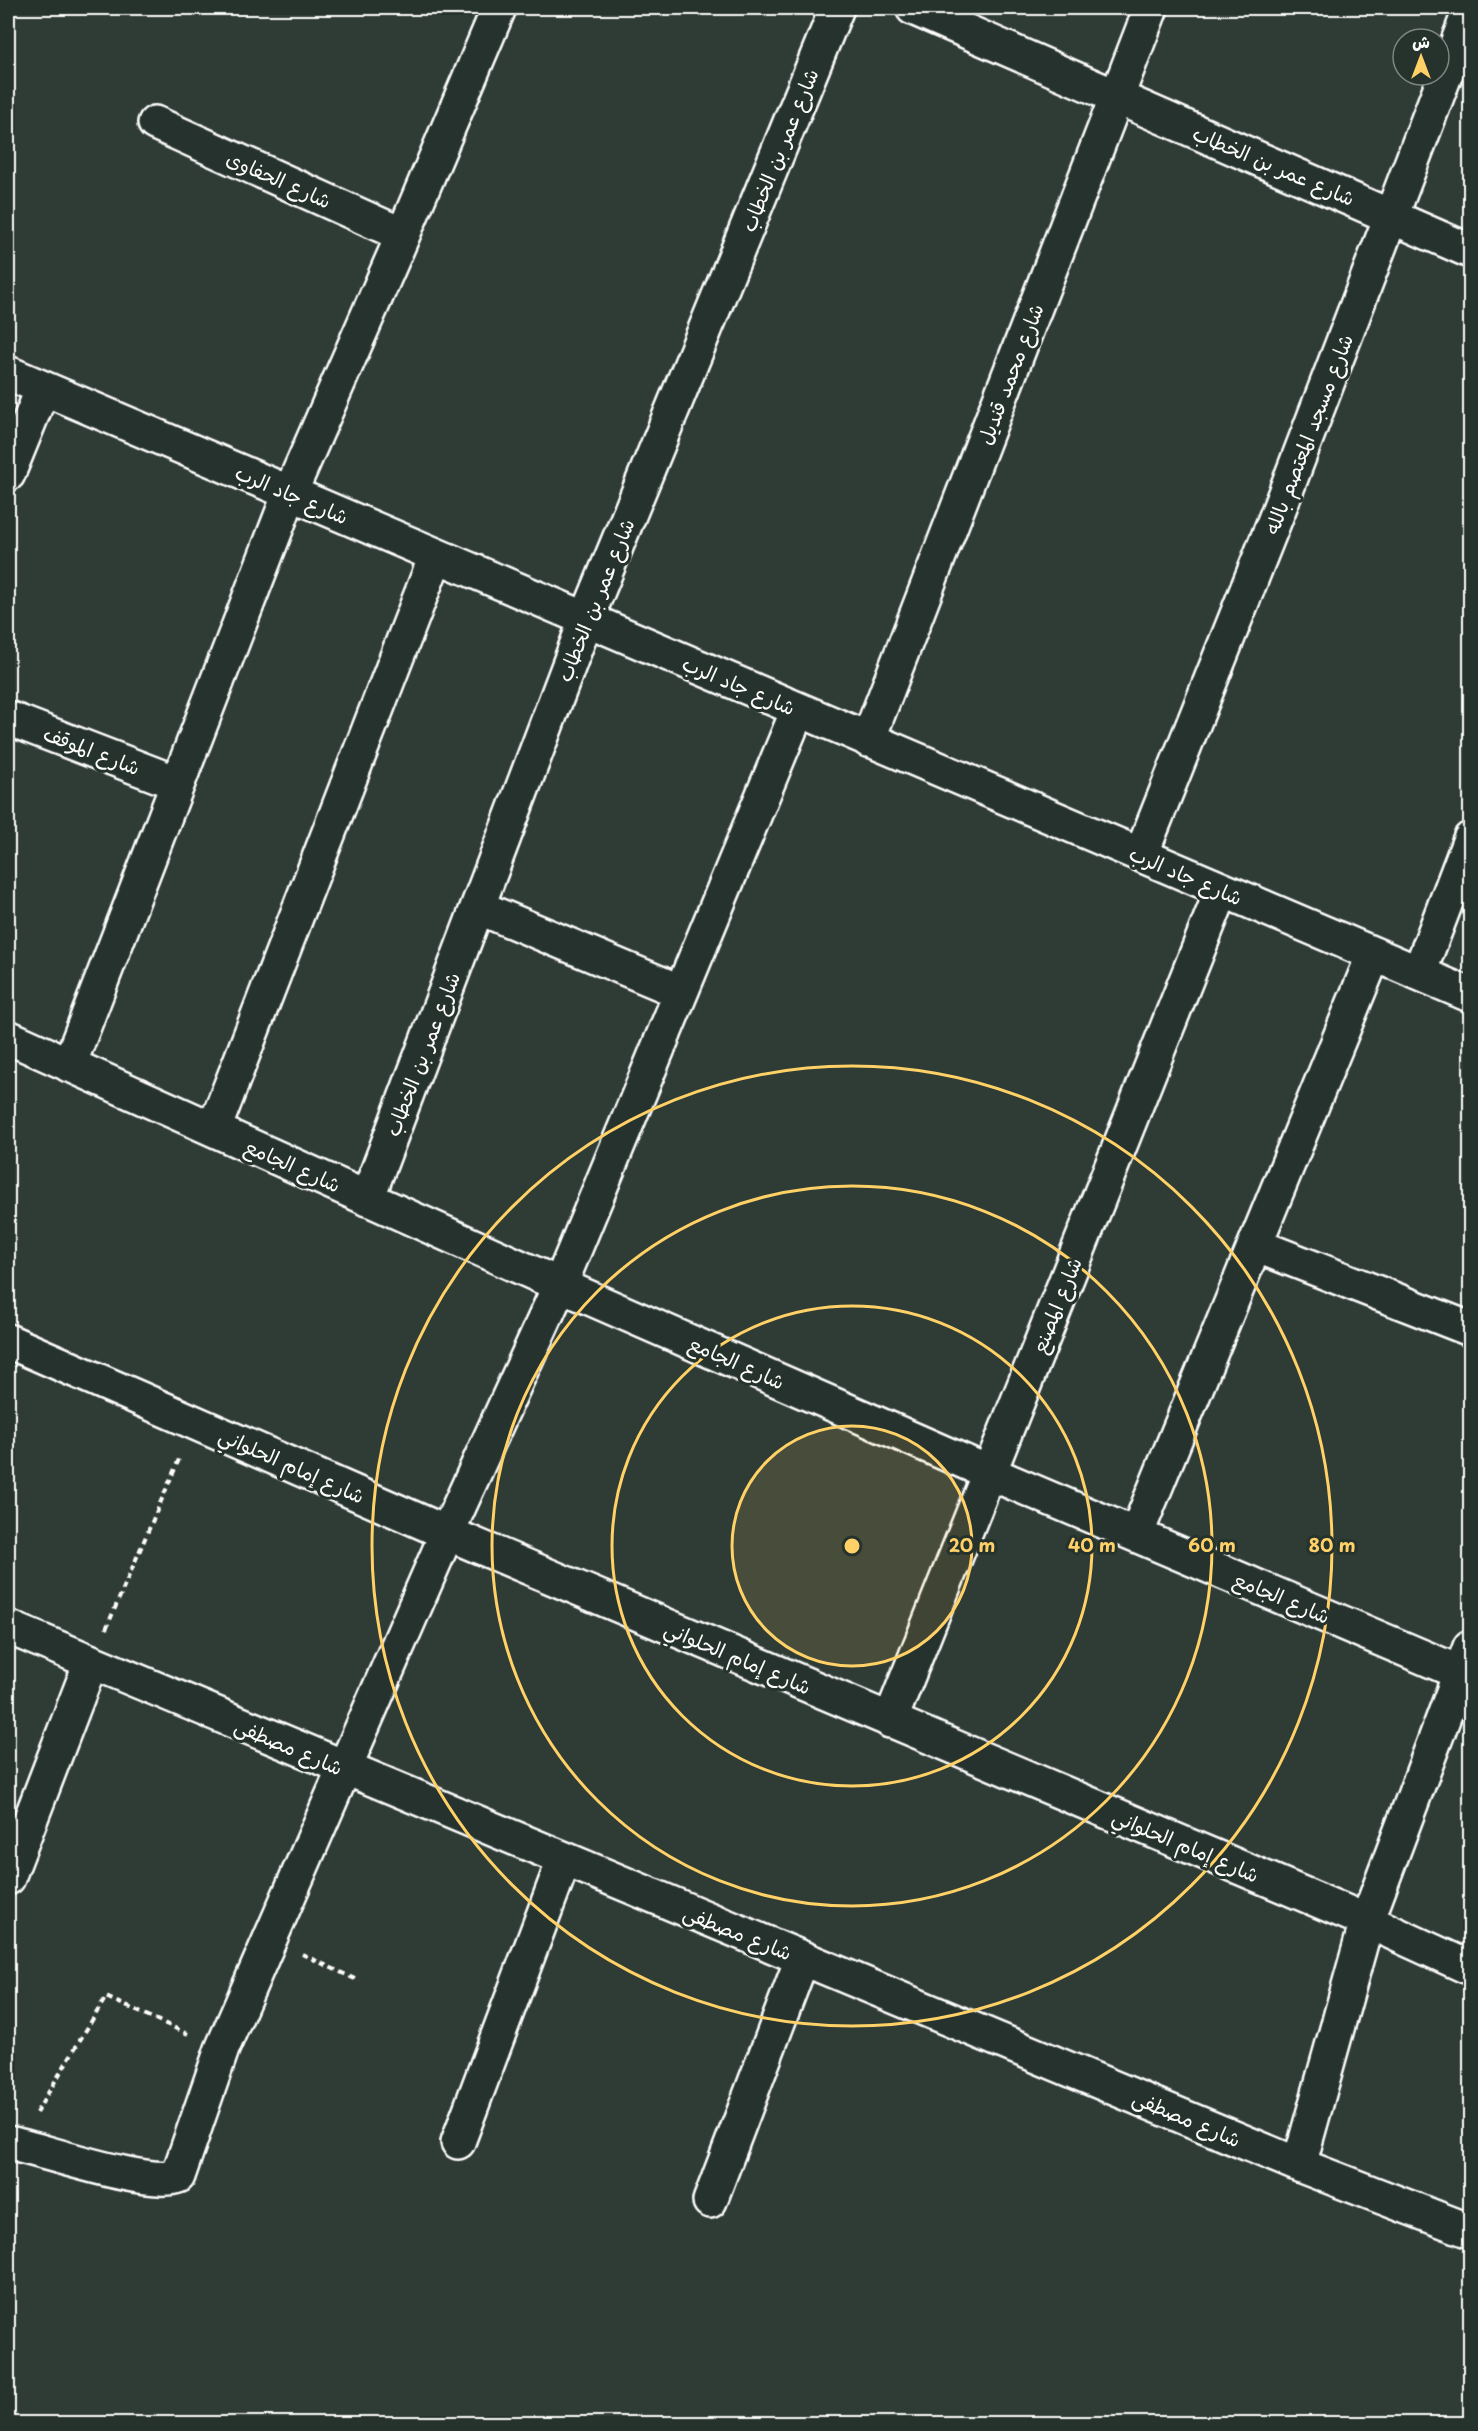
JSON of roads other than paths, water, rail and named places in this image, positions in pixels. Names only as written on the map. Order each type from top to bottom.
[{"type":"street","points":[[69,1065],[290,493],[403,236],[499,8]]},
{"type":"street","name":"شارع عمر بن الخطاب","points":[[367,1198],[586,620],[837,8]]},
{"type":"street","name":"شارع عمر بن الخطاب","points":[[913,8],[1470,250]]},
{"type":"street","name":"شارع محمد قنديل","points":[[868,740],[1151,8]]},
{"type":"street","name":"شارع مسجد المعتصم بالله","points":[[1141,855],[1276,517],[1470,10]]},
{"type":"street","name":"شارع الحفاوى","points":[[155,123],[403,236]]},
{"type":"street","name":"شارع جاد الرب","points":[[8,373],[1470,995]]},
{"type":"street","points":[[8,474],[43,388]]},
{"type":"street","points":[[214,1129],[436,556]]},
{"type":"street","points":[[13,2144],[141,2177],[168,2180],[178,2176],[222,2049],[268,1939],[447,1533],[560,1285],[798,710]]},
{"type":"street","name":"شارع الموقف","points":[[8,718],[177,783]]},
{"type":"street","points":[[1419,973],[1470,839]]},
{"type":"street","name":"شارع المصنع","points":[[890,1721],[1222,890]]},
{"type":"street","points":[[478,907],[681,992]]},
{"type":"street","points":[[1136,1535],[1374,954]]},
{"type":"street","name":"شارع الجامع","points":[[8,1037],[560,1285],[990,1473],[1136,1535],[1467,1665]]},
{"type":"street","points":[[1255,1245],[1470,1329]]},
{"type":"street","name":"شارع إمام الحلواني","points":[[8,1341],[447,1533],[1367,1921],[1470,1968]]},
{"type":"street","name":"شارع مصطفى","points":[[8,1627],[1299,2165],[1470,2231]]},
{"type":"street","points":[[8,1878],[91,1662]]},
{"type":"street","points":[[1299,2165],[1367,1921],[1467,1665]]},
{"type":"street","points":[[458,2142],[564,1860]]},
{"type":"street","points":[[710,2201],[802,1959]]}]
